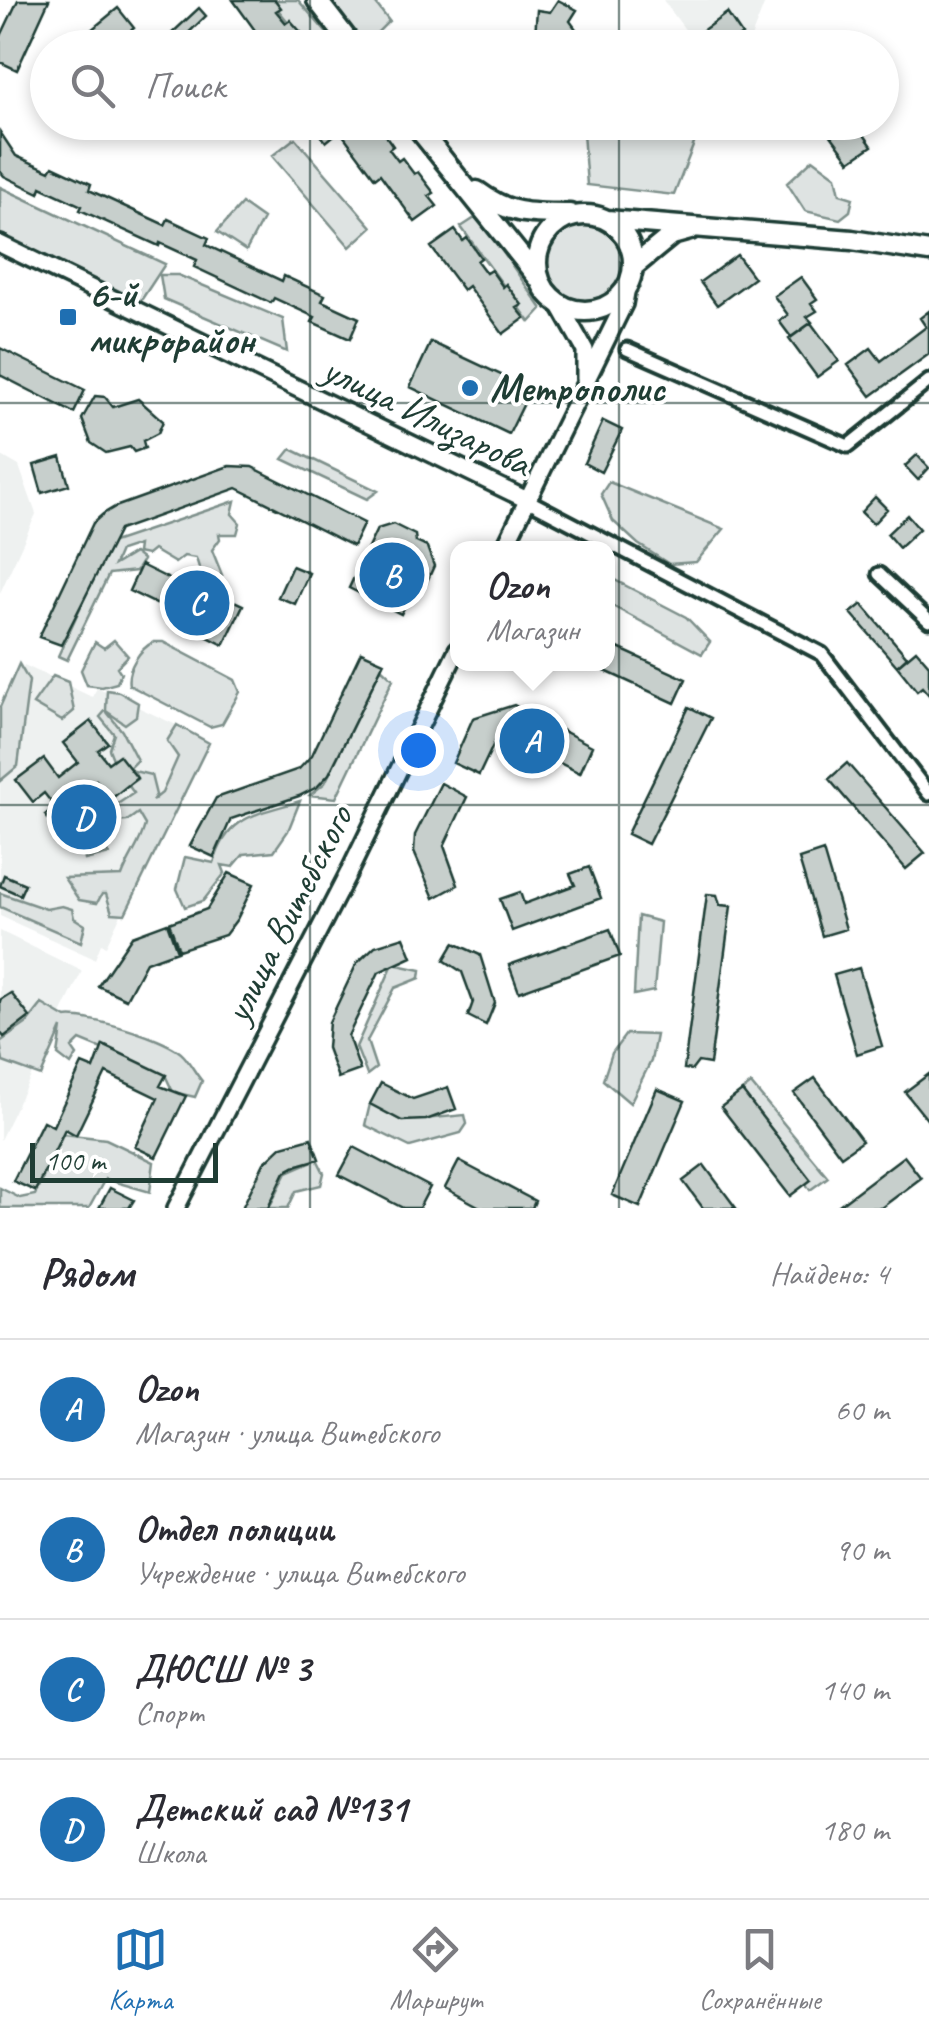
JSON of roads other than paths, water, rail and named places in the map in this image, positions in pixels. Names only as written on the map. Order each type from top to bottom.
[{"type":"main road","points":[[317,0],[340,30]]},
{"type":"main road","points":[[427,140],[559,304],[574,310],[604,307],[627,287],[633,267],[627,239],[607,220]]},
{"type":"main road","points":[[452,173],[492,203],[518,214],[580,214],[607,220],[852,240],[929,252]]},
{"type":"main road","points":[[539,279],[536,265],[544,237],[566,218],[580,214]]},
{"type":"main road","points":[[633,267],[672,235],[700,226]]},
{"type":"street","name":"улица Илизарова","points":[[0,244],[606,541]]},
{"type":"street","points":[[508,541],[624,304],[627,287]]},
{"type":"street","points":[[559,304],[585,350],[585,382]]},
{"type":"street","points":[[627,349],[848,446],[929,381]]},
{"type":"street","name":"улица Илизарова","points":[[615,546],[822,654],[929,794]]},
{"type":"street","points":[[879,574],[929,621]]},
{"type":"street","name":"улица Витебского","points":[[176,1208],[351,868],[450,664]]},
{"type":"place","name":"6-й микрорайон","points":[[68,317]]},
{"type":"place","name":"Метрополис","points":[[470,388]]},
{"type":"place","name":"Отдел полиции","points":[[392,575]]},
{"type":"place","name":"ДЮСШ № 3","points":[[197,603]]},
{"type":"place","name":"Ozon","points":[[532,741]]},
{"type":"place","name":"Детский сад №131","points":[[84,817]]}]
